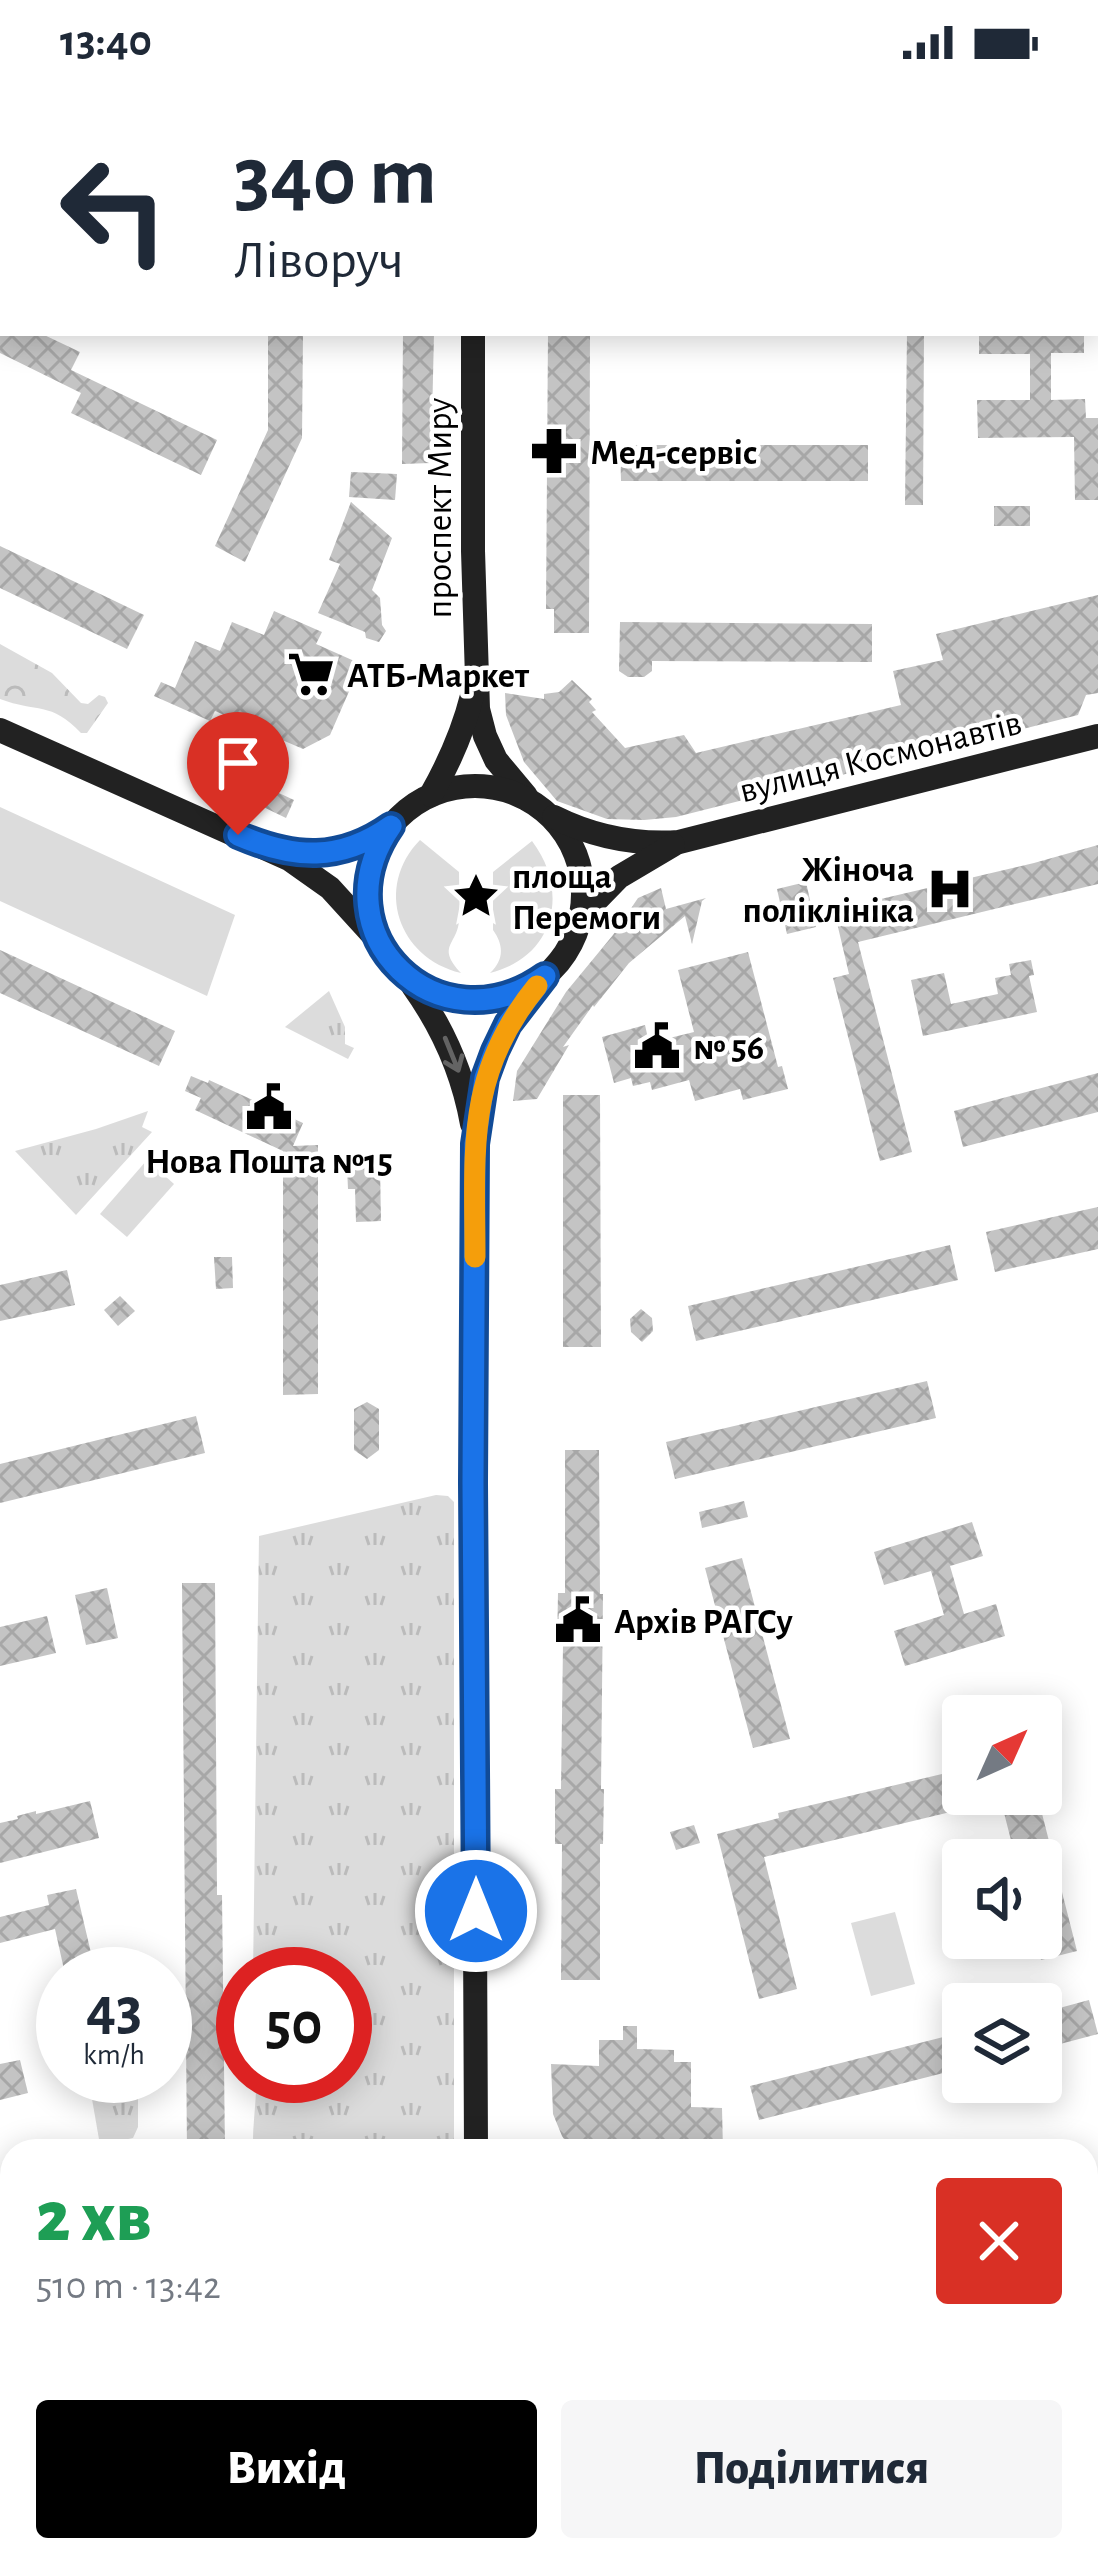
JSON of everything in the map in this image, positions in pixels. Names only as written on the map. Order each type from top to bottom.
[{"type":"main road","name":"проспект Миру","points":[[473,336],[478,709],[484,736],[504,771],[539,807]]},
{"type":"main road","name":"проспект Миру","points":[[430,795],[451,760],[476,682]]},
{"type":"main road","points":[[0,730],[266,847],[330,888],[429,1009],[462,1081],[475,1144]]},
{"type":"main road","name":"вулиця Космонавтів","points":[[581,916],[620,877],[679,842],[1098,736]]},
{"type":"main road","points":[[266,847],[304,854],[341,850],[376,837],[430,795],[482,786],[507,791],[539,807],[570,843],[580,866],[581,916],[568,950],[508,1024],[495,1051],[485,1078],[475,1144],[476,2139]]},
{"type":"main road","name":"вулиця Космонавтів","points":[[539,807],[596,835],[622,841],[679,842]]},
{"type":"main road","points":[[380,944],[370,915],[368,883],[375,853],[391,826]]},
{"type":"main road","points":[[406,976],[445,998],[475,1002],[519,992],[545,976]]},
{"type":"green space","points":[[0,644],[52,673],[81,703],[105,697],[108,703],[87,733],[52,712],[0,699]]},
{"type":"green space","points":[[0,807],[235,915],[207,996],[0,901]]},
{"type":"green space","points":[[420,840],[459,872],[459,921],[449,951],[461,973],[422,952],[408,937],[400,918],[398,879]]},
{"type":"green space","points":[[532,841],[551,880],[550,920],[529,953],[490,973],[501,952],[493,930],[493,872]]},
{"type":"green space","points":[[329,991],[345,1027],[345,1044],[354,1048],[348,1059],[285,1027]]},
{"type":"green space","points":[[148,1111],[142,1127],[152,1132],[76,1215],[15,1151],[96,1129]]},
{"type":"green space","points":[[147,1160],[174,1184],[127,1237],[100,1214]]},
{"type":"green space","points":[[448,1496],[454,1502],[454,2139],[253,2139],[255,2103],[372,2103],[372,1947],[253,1947],[259,1536]]},
{"type":"green space","points":[[895,1912],[915,1984],[871,1996],[851,1923]]},
{"type":"green space","points":[[93,2103],[138,2103],[138,2127],[128,2139],[99,2139]]},
{"type":"building","points":[[0,336],[46,336],[80,352],[71,370],[217,440],[201,475],[71,413],[81,393],[0,353]]},
{"type":"building","points":[[268,336],[303,336],[302,438],[245,562],[215,546],[268,430]]},
{"type":"building","points":[[403,336],[434,336],[431,463],[402,464]]},
{"type":"building","points":[[548,336],[590,336],[589,633],[554,633],[554,609],[546,609]]},
{"type":"building","points":[[907,336],[924,336],[923,505],[905,505]]},
{"type":"building","points":[[979,336],[1084,336],[1084,353],[1051,353],[1051,400],[1085,399],[1086,418],[1098,418],[1098,500],[1075,500],[1074,437],[978,438],[977,400],[1030,400],[1030,354],[979,354]]},
{"type":"building","points":[[620,445],[868,445],[868,481],[621,481]]},
{"type":"building","points":[[351,472],[397,474],[395,500],[349,497]]},
{"type":"building","points":[[351,502],[392,538],[372,590],[380,598],[386,631],[379,642],[318,613],[340,564],[329,560]]},
{"type":"building","points":[[994,506],[1030,506],[1030,526],[994,526]]},
{"type":"building","points":[[0,546],[144,615],[127,649],[0,588]]},
{"type":"building","points":[[1098,595],[1098,693],[1086,695],[1078,715],[676,817],[607,819],[557,801],[524,762],[506,715],[505,693],[544,699],[544,694],[559,692],[572,680],[592,699],[589,702],[596,710],[592,712],[625,748],[684,735],[696,753],[901,705],[893,671],[943,660],[936,634]]},
{"type":"building","points":[[274,611],[322,632],[316,644],[361,664],[330,735],[303,749],[215,711],[210,721],[154,696],[161,682],[175,688],[195,641],[220,651],[232,622],[264,635]]},
{"type":"building","points":[[620,622],[872,624],[872,662],[652,661],[652,671],[644,677],[628,677],[619,671]]},
{"type":"building","points":[[238,774],[294,800],[286,818],[230,791]]},
{"type":"building","points":[[1098,845],[1098,884],[858,942],[912,1152],[880,1161],[833,978],[849,974],[834,910]]},
{"type":"building","points":[[806,882],[816,927],[787,934],[777,889]]},
{"type":"building","points":[[661,888],[666,909],[706,898],[692,944],[685,916],[629,963],[593,1005],[563,1047],[569,1045],[537,1099],[513,1101],[517,1071],[566,992],[638,898]]},
{"type":"building","points":[[0,950],[175,1031],[159,1066],[0,993]]},
{"type":"building","points":[[748,952],[788,1089],[743,1100],[740,1089],[695,1101],[689,1080],[652,1090],[650,1082],[633,1086],[631,1078],[614,1083],[602,1037],[645,1025],[649,1043],[694,1032],[678,970]]},
{"type":"building","points":[[1031,960],[1034,975],[1029,976],[1037,1012],[923,1036],[911,980],[944,973],[951,1004],[998,994],[995,978],[1011,975],[1009,964]]},
{"type":"building","points":[[1098,1073],[1098,1112],[963,1147],[954,1111]]},
{"type":"building","points":[[191,1076],[303,1123],[293,1146],[318,1145],[318,1394],[283,1395],[283,1151],[195,1110],[201,1098],[185,1091]]},
{"type":"building","points":[[563,1095],[600,1095],[601,1347],[563,1347]]},
{"type":"building","points":[[347,1167],[380,1167],[381,1221],[356,1222],[355,1189],[348,1189]]},
{"type":"building","points":[[1098,1207],[1098,1249],[995,1272],[986,1232]]},
{"type":"building","points":[[950,1245],[958,1280],[696,1341],[688,1306]]},
{"type":"building","points":[[214,1257],[232,1257],[233,1288],[216,1289]]},
{"type":"building","points":[[67,1270],[75,1305],[0,1321],[0,1285]]},
{"type":"building","points":[[120,1296],[135,1311],[118,1326],[104,1310]]},
{"type":"building","points":[[641,1309],[652,1318],[653,1331],[642,1342],[631,1332],[630,1319]]},
{"type":"building","points":[[927,1381],[936,1418],[675,1479],[666,1442]]},
{"type":"building","points":[[367,1402],[379,1409],[379,1450],[367,1459],[354,1450],[354,1409]]},
{"type":"building","points":[[196,1416],[205,1453],[0,1503],[0,1464]]},
{"type":"building","points":[[565,1450],[599,1450],[604,1789],[600,1980],[561,1980],[562,1844],[555,1844],[555,1789],[561,1789],[563,1645],[557,1645],[558,1593],[565,1593]]},
{"type":"building","points":[[744,1501],[748,1517],[702,1528],[699,1512]]},
{"type":"building","points":[[972,1522],[983,1556],[950,1566],[964,1614],[996,1604],[1005,1636],[905,1666],[894,1631],[944,1615],[931,1571],[884,1585],[874,1552]]},
{"type":"building","points":[[742,1558],[790,1739],[753,1748],[705,1568]]},
{"type":"building","points":[[182,1583],[215,1583],[217,1895],[222,1895],[223,1947],[216,1947],[216,2103],[224,2103],[225,2139],[187,2139],[187,2103],[192,2103],[192,1947],[185,1947]]},
{"type":"building","points":[[107,1588],[118,1638],[86,1645],[75,1595]]},
{"type":"building","points":[[47,1616],[56,1653],[0,1666],[0,1627]]},
{"type":"building","points":[[942,1774],[942,1814],[764,1857],[797,1989],[759,1999],[717,1834],[779,1818],[778,1813]]},
{"type":"building","points":[[90,1801],[99,1838],[0,1863],[0,1823]]},
{"type":"building","points":[[1005,1815],[1042,1815],[1048,1839],[1011,1839]]},
{"type":"building","points":[[694,1825],[700,1843],[676,1850],[670,1832]]},
{"type":"building","points":[[76,1889],[90,1947],[59,1947],[55,1929],[0,1943],[0,1917],[49,1905],[47,1895]]},
{"type":"building","points":[[1062,1892],[1077,1951],[1062,1955]]},
{"type":"building","points":[[1089,2000],[1098,2034],[1062,2043],[1062,2007]]},
{"type":"building","points":[[623,2026],[637,2026],[637,2049],[674,2050],[674,2062],[691,2062],[691,2107],[722,2108],[723,2139],[564,2139],[553,2114],[551,2064],[599,2066],[599,2040],[623,2040]]},
{"type":"building","points":[[942,2037],[942,2073],[759,2120],[750,2086]]},
{"type":"building","points":[[20,2060],[28,2093],[0,2100],[0,2064]]},
{"type":"slow traffic","points":[[475,1257],[475,1144],[485,1078],[508,1024],[537,986]]},
{"type":"place","name":"Мед-сервіс","points":[[554,451]]},
{"type":"place","name":"АТБ-Маркет","points":[[311,674]]},
{"type":"place","name":"Жіноча поліклініка","points":[[950,889]]},
{"type":"place","name":"площа Перемоги","points":[[476,896]]},
{"type":"place","name":"№ 56","points":[[657,1046]]},
{"type":"place","name":"Нова Пошта №15","points":[[269,1107]]},
{"type":"place","name":"Архів РАГСу","points":[[578,1620]]},
{"type":"route","points":[[238,835],[285,852],[322,853],[359,845],[391,826],[370,868],[368,899],[374,930],[398,969],[445,998],[475,1002],[505,998],[545,976],[508,1024],[495,1051],[485,1078],[475,1144],[476,1911]]}]
